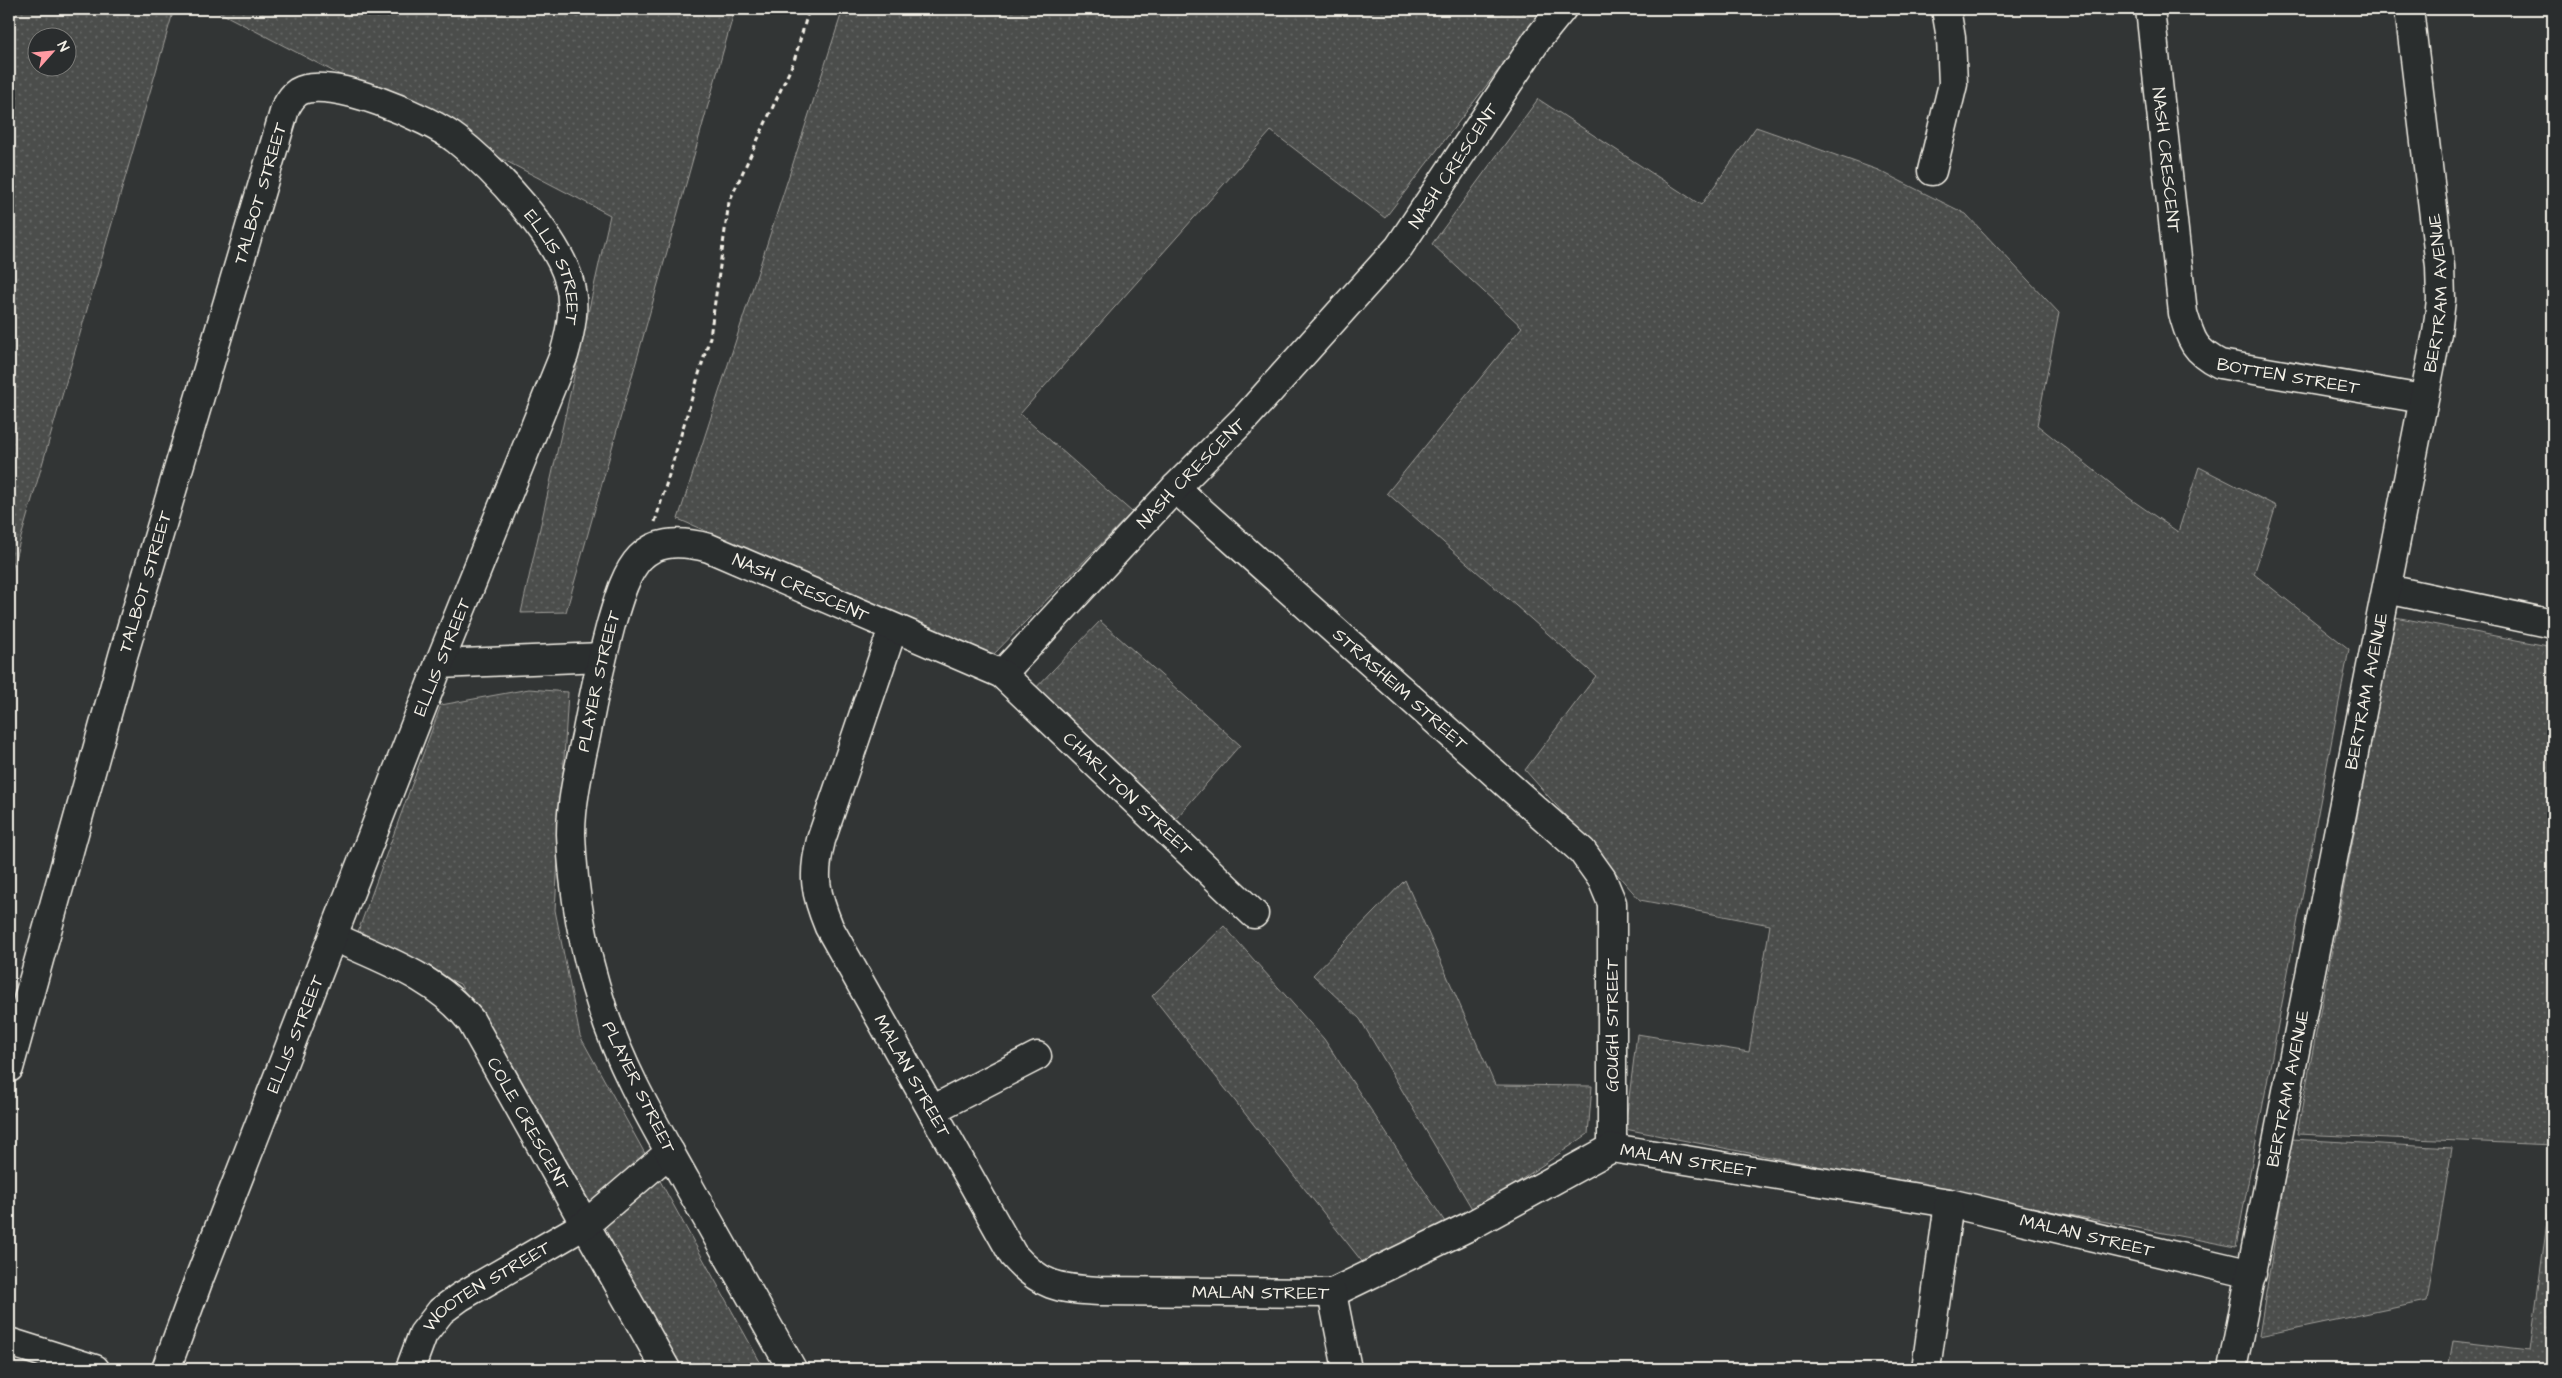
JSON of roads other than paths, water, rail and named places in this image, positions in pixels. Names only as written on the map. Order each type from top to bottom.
[{"type":"street","name":"NASH CRESCENT","points":[[646,552],[678,543],[709,548],[1002,674],[1175,488],[1246,417],[1399,247],[1537,40],[1562,9]]},
{"type":"street","points":[[1932,171],[1953,84],[1953,65],[1946,9]]},
{"type":"street","name":"NASH CRESCENT","points":[[2150,9],[2183,313]]},
{"type":"street","name":"BERTRAM AVENUE","points":[[2232,1369],[2437,333],[2441,300],[2440,266],[2409,9]]},
{"type":"street","name":"ELLIS STREET","points":[[166,1369],[198,1279],[334,937],[439,664],[564,355],[572,327],[573,300],[562,259],[543,230],[486,168],[456,139],[396,108],[338,88],[306,89],[291,98]]},
{"type":"street","name":"TALBOT STREET","points":[[9,1068],[126,647],[285,110],[291,98]]},
{"type":"street","name":"BOTTEN STREET","points":[[2183,313],[2190,339],[2202,355],[2220,364],[2423,399]]},
{"type":"street","name":"STRASHEIM STREET","points":[[1175,488],[1582,851],[1602,879],[1612,903]]},
{"type":"street","name":"PLAYER STREET","points":[[646,552],[635,562],[621,590],[602,657],[577,778],[571,833],[582,929],[602,1009],[632,1080],[670,1152],[792,1369]]},
{"type":"street","points":[[2387,589],[2553,624]]},
{"type":"street","name":"MALAN STREET","points":[[893,628],[821,840],[815,865],[815,886],[829,927],[1013,1255],[1027,1271],[1046,1284],[1069,1289],[1099,1291],[1332,1293],[1470,1226],[1612,1148],[1949,1203],[2252,1274]]},
{"type":"street","points":[[439,664],[602,657]]},
{"type":"street","name":"CHARLTON STREET","points":[[1002,674],[1254,914]]},
{"type":"street","name":"GOUGH STREET","points":[[1612,903],[1612,1148]]},
{"type":"street","name":"COLE CRESCENT","points":[[334,937],[427,980],[450,997],[462,1009],[484,1040],[666,1369]]},
{"type":"street","points":[[932,1110],[1037,1056]]},
{"type":"street","name":"WOOTEN STREET","points":[[410,1369],[423,1334],[441,1311],[460,1296],[586,1224],[670,1152]]},
{"type":"street","points":[[1926,1369],[1949,1203]]},
{"type":"street","points":[[1332,1293],[1347,1369]]},
{"type":"street","points":[[9,1342],[95,1369]]}]
